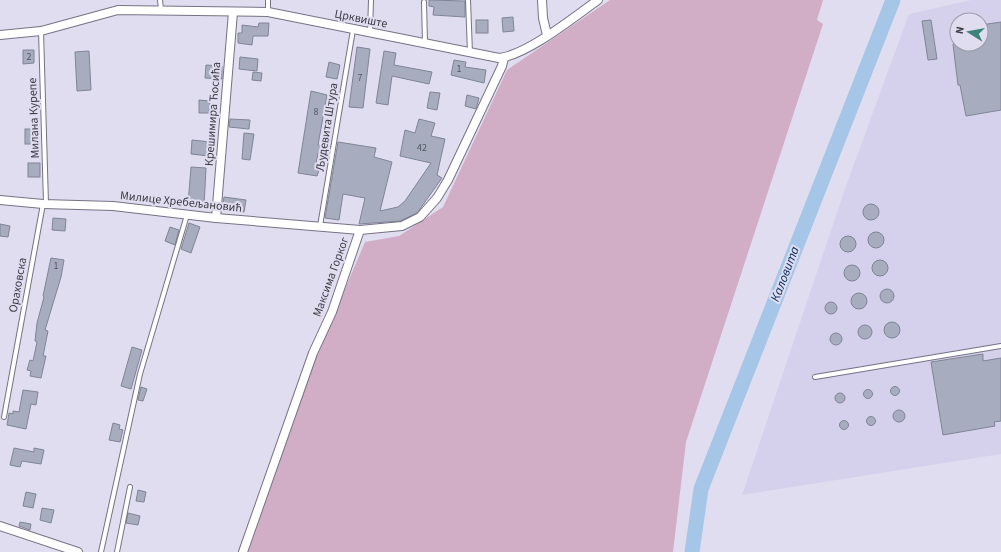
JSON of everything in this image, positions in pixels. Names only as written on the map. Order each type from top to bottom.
[{"type":"street","points":[[542,0],[543,18],[547,35]]},
{"type":"street","points":[[504,58],[547,35],[597,0]]},
{"type":"street","name":"Црквиште","points":[[0,35],[41,31],[111,11],[161,9],[268,12],[494,58],[504,58]]},
{"type":"street","name":"Крешимира Ћосића","points":[[216,218],[233,12]]},
{"type":"street","name":"Максима Горког","points":[[243,552],[314,353],[332,312],[360,230],[402,226],[420,217],[428,209],[448,180],[502,66],[504,58]]},
{"type":"street","name":"Милице Хребељановић","points":[[0,200],[45,204],[113,206],[216,218],[360,230]]},
{"type":"street","points":[[0,526],[78,552]]},
{"type":"lane","points":[[160,0],[161,9]]},
{"type":"lane","points":[[268,0],[268,12]]},
{"type":"lane","points":[[370,33],[371,0]]},
{"type":"lane","points":[[468,0],[470,53]]},
{"type":"lane","points":[[424,2],[425,44]]},
{"type":"lane","name":"Људевита Штура","points":[[320,227],[352,30]]},
{"type":"lane","name":"Милана Курепе","points":[[41,31],[45,204]]},
{"type":"lane","name":"Ораховска","points":[[4,417],[45,204]]},
{"type":"lane","points":[[101,552],[140,374],[187,214]]},
{"type":"lane","points":[[815,377],[1001,346]]},
{"type":"lane","points":[[117,552],[130,487]]},
{"type":"shaded area","points":[[610,0],[823,0],[817,20],[823,24],[686,442],[673,552],[248,552],[313,364],[365,242],[399,236],[443,207],[507,70]]},
{"type":"shaded area","points":[[971,0],[1001,0],[1001,454],[742,495],[846,186],[909,14]]},
{"type":"building","points":[[429,0],[465,1],[465,17],[433,15],[434,7],[429,6]]},
{"type":"building","points":[[513,17],[514,31],[503,32],[502,18]]},
{"type":"building","points":[[476,20],[488,20],[488,33],[476,33]]},
{"type":"building","points":[[931,20],[937,59],[928,60],[922,21]]},
{"type":"building","points":[[1001,22],[1001,110],[966,116],[960,85],[958,85],[954,52],[989,52],[989,24]]},
{"type":"building","points":[[259,23],[269,23],[268,36],[253,36],[252,45],[238,43],[238,33],[242,33],[242,25],[258,27]]},
{"type":"building","points":[[357,47],[370,49],[363,108],[349,107]]},
{"type":"building","points":[[23,50],[34,50],[34,63],[23,64]]},
{"type":"building","points":[[89,51],[91,90],[77,91],[75,52]]},
{"type":"building","points":[[384,51],[396,53],[394,65],[432,72],[429,84],[392,76],[388,105],[376,103]]},
{"type":"building","points":[[240,57],[258,59],[257,71],[239,69]]},
{"type":"building","points":[[454,60],[466,62],[465,67],[486,70],[484,83],[451,75]]},
{"type":"building","points":[[329,62],[340,65],[337,79],[326,77]]},
{"type":"building","points":[[206,65],[222,66],[222,79],[205,78]]},
{"type":"building","points":[[253,72],[262,73],[261,81],[252,80]]},
{"type":"building","points":[[311,91],[327,95],[318,145],[323,146],[322,153],[318,153],[315,169],[319,170],[317,176],[298,173]]},
{"type":"building","points":[[430,92],[440,93],[437,110],[427,108]]},
{"type":"building","points":[[467,95],[479,98],[476,109],[465,106]]},
{"type":"building","points":[[199,100],[210,101],[209,113],[199,113]]},
{"type":"building","points":[[230,119],[250,120],[249,129],[229,127]]},
{"type":"building","points":[[419,119],[435,123],[431,136],[445,139],[437,175],[442,178],[417,213],[400,221],[359,224],[365,198],[343,194],[339,220],[325,218],[338,142],[376,148],[374,157],[392,162],[380,211],[398,207],[405,201],[431,163],[400,156],[405,130],[415,133]]},
{"type":"building","points":[[25,129],[38,129],[38,144],[25,144]]},
{"type":"building","points":[[244,133],[254,134],[250,160],[242,159]]},
{"type":"building","points":[[192,140],[211,142],[209,156],[191,154]]},
{"type":"building","points":[[28,163],[40,163],[40,177],[28,177]]},
{"type":"building","points":[[191,167],[206,168],[204,206],[188,205]]},
{"type":"building","points":[[224,197],[246,200],[244,212],[222,209]]},
{"type":"building","points":[[868,204],[874,204],[879,209],[877,218],[874,220],[868,220],[863,215],[863,209]]},
{"type":"building","points":[[53,218],[66,219],[65,231],[52,230]]},
{"type":"building","points":[[189,223],[200,227],[191,253],[181,249]]},
{"type":"building","points":[[0,224],[10,226],[8,237],[0,236]]},
{"type":"building","points":[[170,227],[179,230],[175,245],[165,241]]},
{"type":"building","points":[[873,232],[879,232],[884,237],[882,246],[879,248],[873,248],[868,243],[868,237]]},
{"type":"building","points":[[845,236],[851,236],[856,241],[854,250],[851,252],[845,252],[840,247],[840,241]]},
{"type":"building","points":[[51,258],[64,260],[61,277],[45,330],[48,331],[43,356],[46,356],[41,378],[30,376],[31,371],[27,370],[30,360],[33,361],[37,342],[35,341],[37,323],[44,297]]},
{"type":"building","points":[[880,260],[886,262],[888,268],[886,274],[880,276],[874,274],[872,268],[874,262]]},
{"type":"building","points":[[849,265],[855,265],[860,270],[858,279],[855,281],[849,281],[844,276],[844,270]]},
{"type":"building","points":[[887,289],[892,291],[894,296],[892,301],[887,303],[882,301],[880,296],[882,291]]},
{"type":"building","points":[[859,293],[866,298],[867,301],[862,308],[859,309],[852,304],[851,301],[856,294]]},
{"type":"building","points":[[829,302],[833,302],[837,308],[833,314],[829,314],[825,310],[825,306]]},
{"type":"building","points":[[892,322],[898,324],[900,330],[898,336],[892,338],[886,336],[884,330],[886,324]]},
{"type":"building","points":[[862,325],[868,325],[872,329],[872,335],[868,339],[862,339],[858,335],[858,329]]},
{"type":"building","points":[[834,333],[838,333],[842,339],[838,345],[834,345],[830,341],[830,337]]},
{"type":"building","points":[[132,347],[142,350],[131,389],[121,386]]},
{"type":"building","points":[[983,354],[983,361],[1001,358],[1001,421],[994,422],[995,426],[943,435],[931,362]]},
{"type":"building","points":[[895,386],[900,391],[895,396],[890,391]]},
{"type":"building","points":[[141,387],[147,389],[143,401],[138,400]]},
{"type":"building","points":[[23,390],[38,392],[36,405],[31,404],[26,429],[7,425],[9,413],[13,414],[13,411],[19,412]]},
{"type":"building","points":[[866,390],[870,390],[872,394],[870,398],[866,398],[864,396],[864,392]]},
{"type":"building","points":[[840,393],[845,398],[840,403],[835,398]]},
{"type":"building","points":[[897,410],[901,410],[905,416],[901,422],[897,422],[893,418],[893,414]]},
{"type":"building","points":[[871,416],[876,421],[871,426],[866,421]]},
{"type":"building","points":[[842,421],[846,421],[848,425],[846,429],[842,429],[840,427],[840,423]]},
{"type":"building","points":[[113,423],[120,425],[119,429],[123,430],[120,442],[109,440]]},
{"type":"building","points":[[14,448],[34,452],[34,448],[44,450],[41,464],[22,461],[20,467],[10,465]]},
{"type":"building","points":[[138,490],[146,492],[144,502],[136,501]]},
{"type":"building","points":[[26,492],[36,494],[33,508],[23,506]]},
{"type":"building","points":[[42,508],[54,510],[51,523],[40,520]]},
{"type":"building","points":[[128,513],[140,516],[138,525],[126,523]]},
{"type":"building","points":[[20,522],[31,524],[30,530],[19,526]]},
{"type":"waterway","name":"Каловита","points":[[692,552],[701,489],[893,0]]}]
